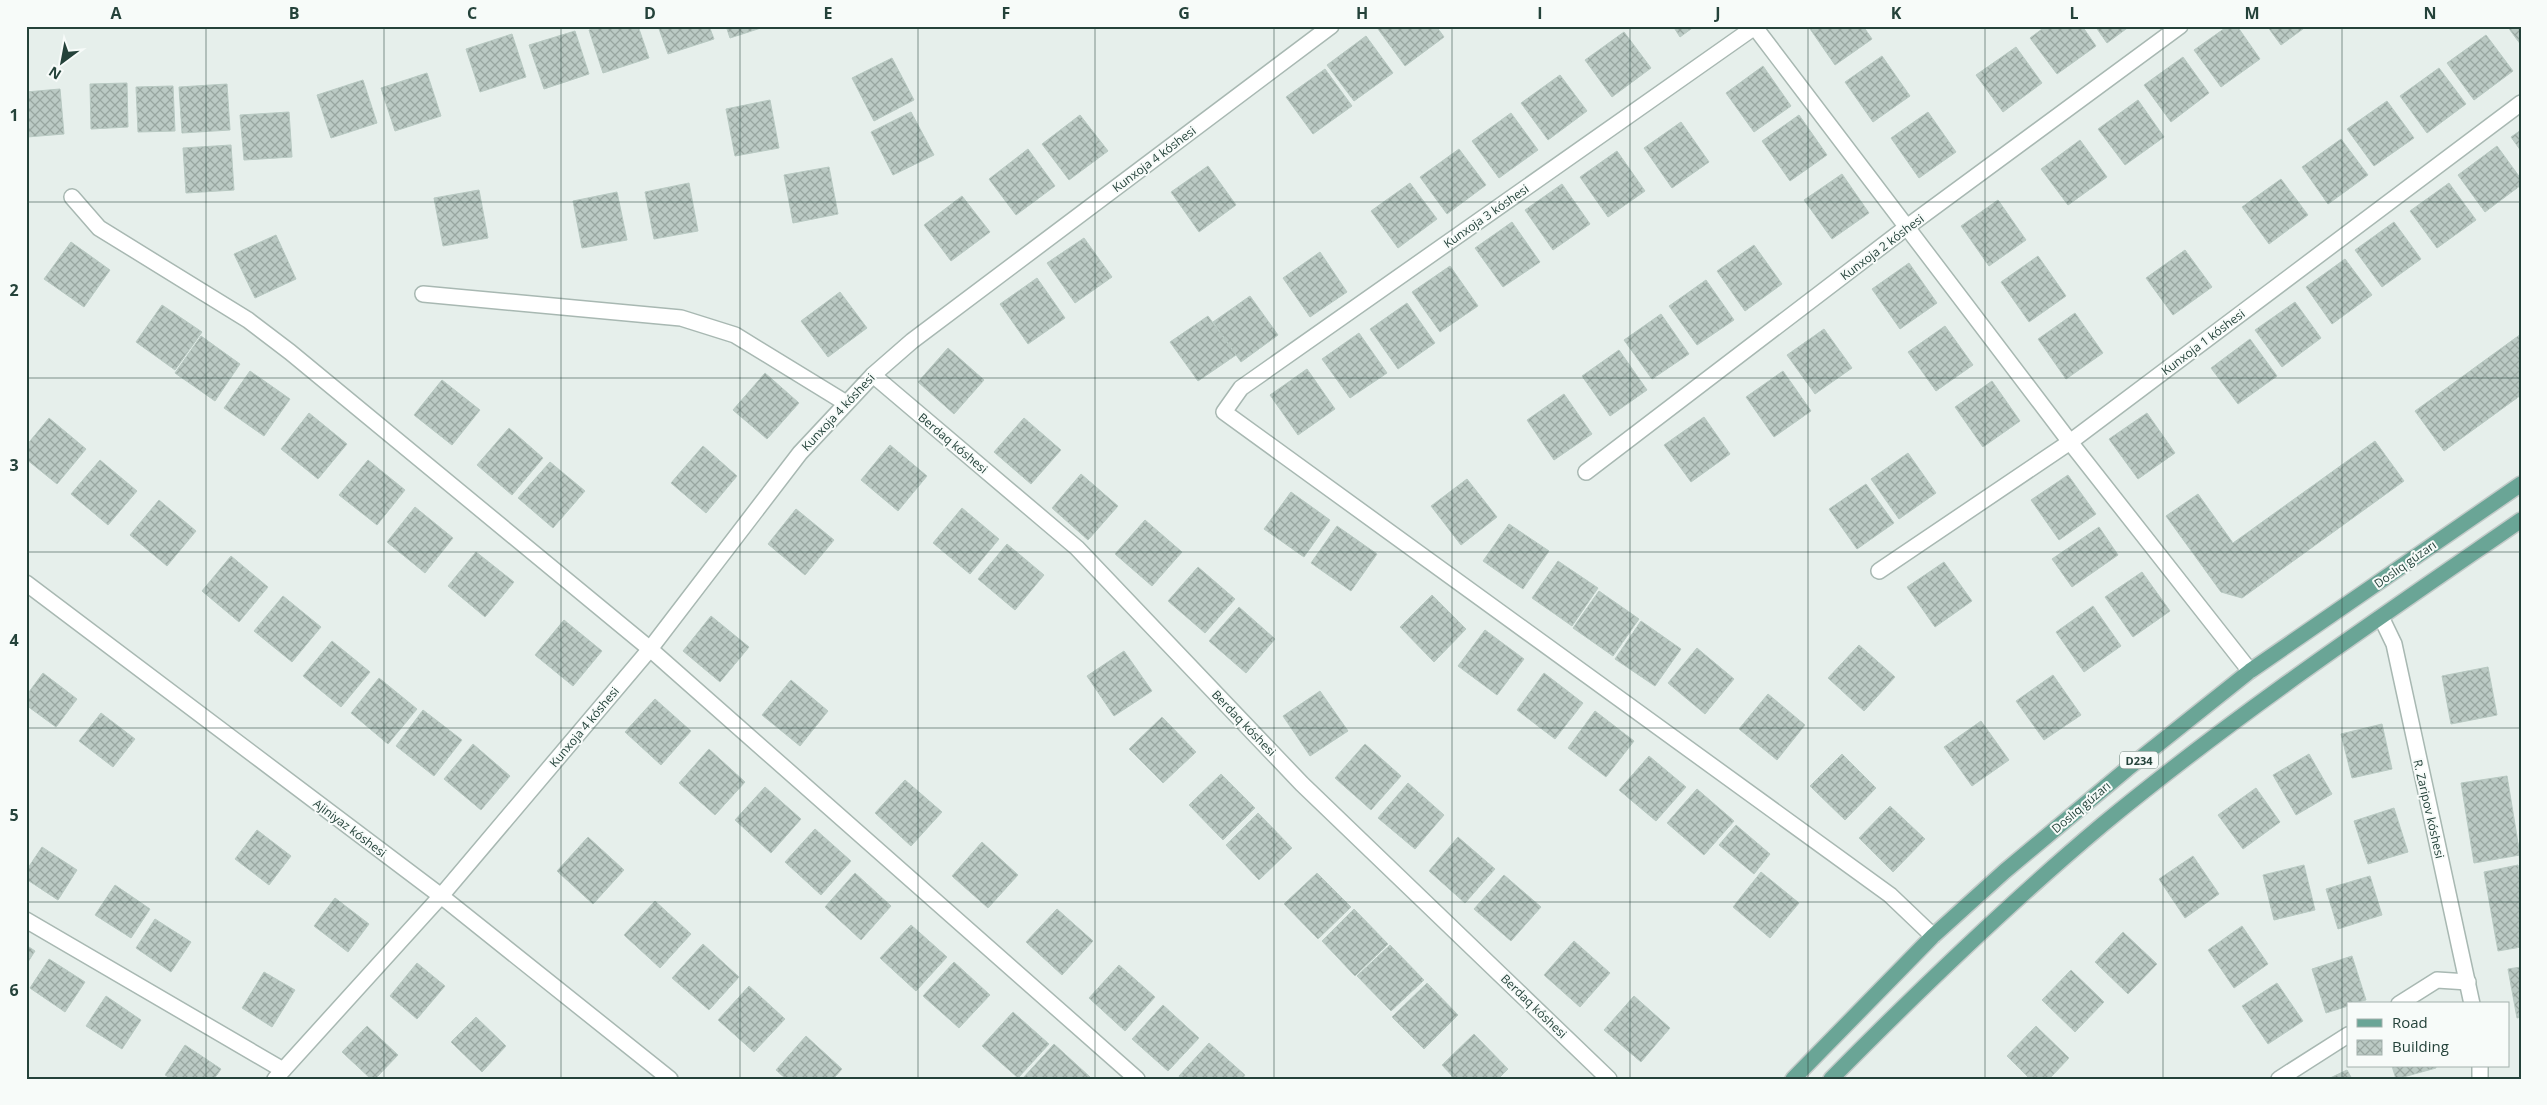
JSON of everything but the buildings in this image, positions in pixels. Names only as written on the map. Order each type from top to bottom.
[{"type":"main road","name":"Doslıq gúzarı","points":[[1794,1079],[1934,936],[2005,871],[2112,782],[2250,671],[2521,484]]},
{"type":"main road","name":"D234","points":[[1831,1079],[2001,913],[2103,825],[2234,723],[2381,617],[2521,520]]},
{"type":"street","name":"Kunxoja 4 kóshesi","points":[[279,1074],[441,896],[650,649],[800,453],[873,375],[912,341],[1331,26]]},
{"type":"street","points":[[1755,26],[2070,442],[2250,671]]},
{"type":"street","name":"Kunxoja 3 kóshesi","points":[[1755,26],[1241,388],[1224,412],[1890,895],[1934,936]]},
{"type":"street","name":"Kunxoja 2 kóshesi","points":[[1586,472],[1907,227],[2180,26]]},
{"type":"street","name":"Kunxoja 1 kóshesi","points":[[1879,571],[2070,442],[2521,103]]},
{"type":"street","points":[[72,197],[98,228],[248,320],[290,352],[650,649],[1137,1079]]},
{"type":"street","points":[[423,294],[681,318],[735,335],[846,403]]},
{"type":"street","name":"Berdaq kóshesi","points":[[873,375],[1077,548],[1302,784],[1609,1079]]},
{"type":"street","name":"Ajiniyaz kóshesi","points":[[26,583],[441,896],[670,1079]]},
{"type":"street","name":"R. Zaripov kóshesi","points":[[2381,617],[2394,644],[2472,1002]]},
{"type":"street","points":[[26,920],[279,1074]]},
{"type":"street","points":[[2402,1002],[2437,980],[2468,982]]},
{"type":"street","points":[[2279,1079],[2347,1036]]}]
